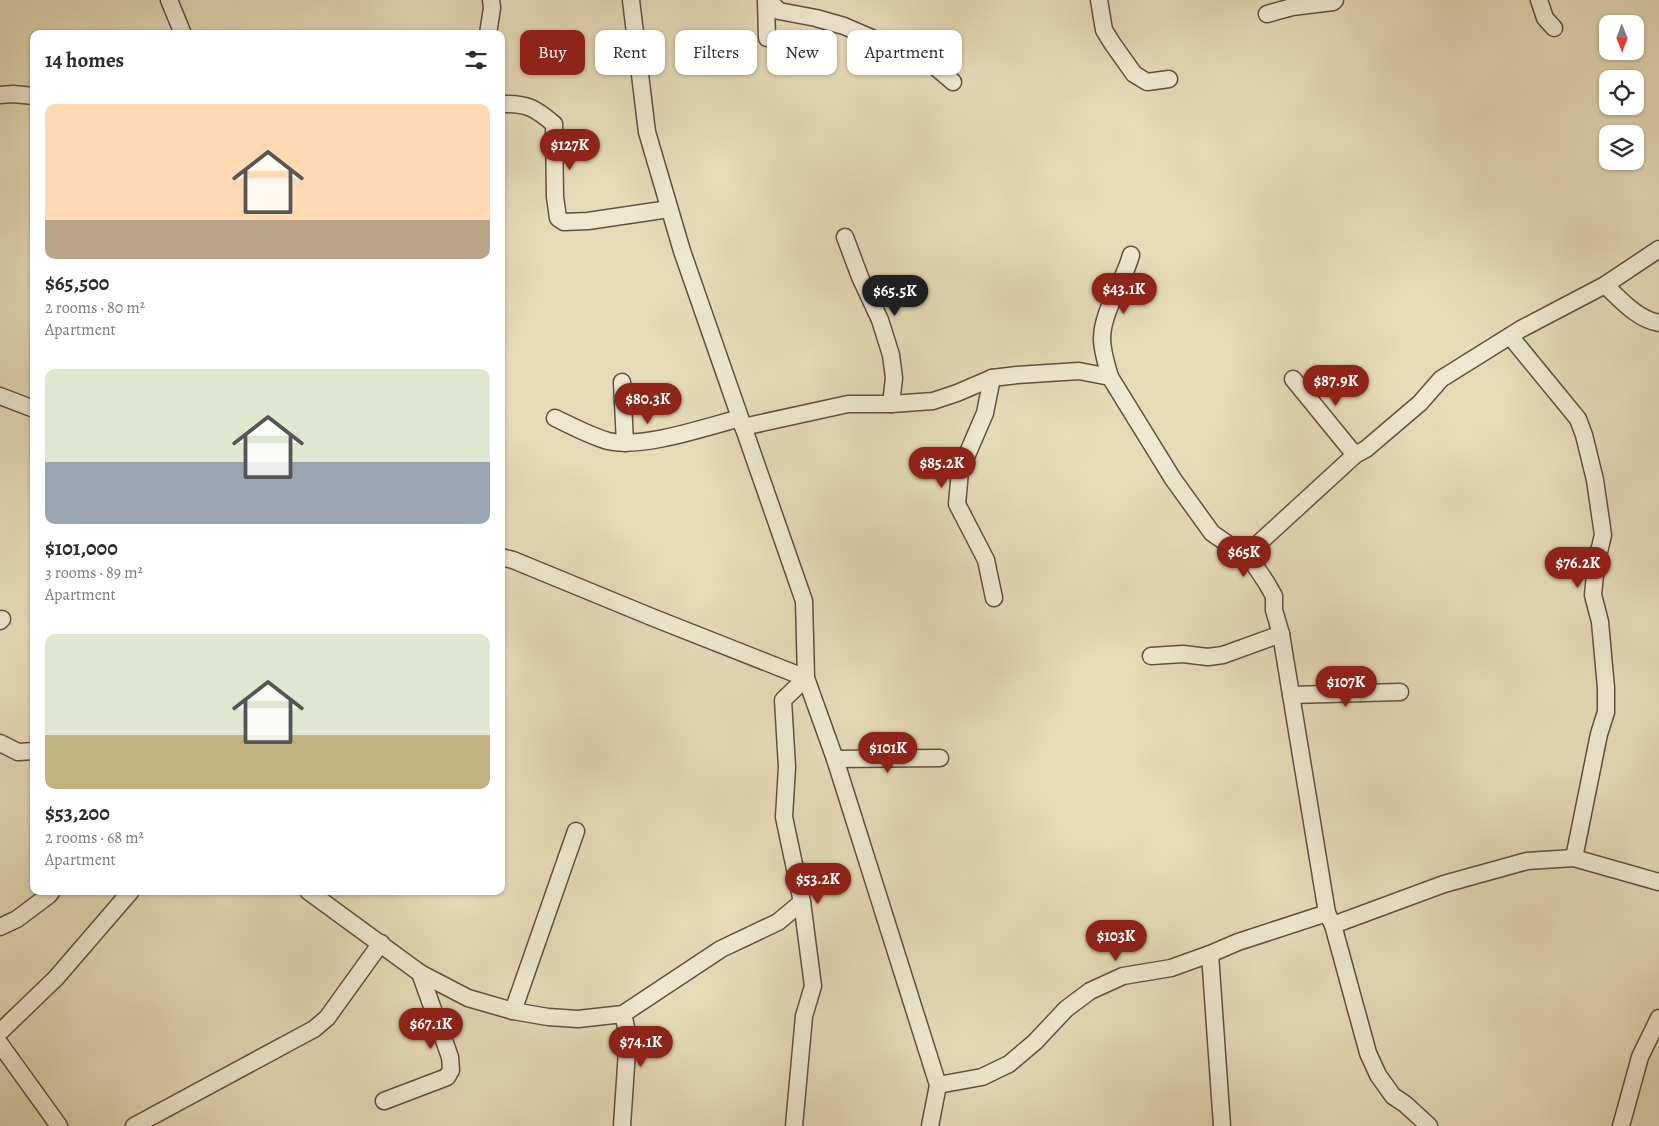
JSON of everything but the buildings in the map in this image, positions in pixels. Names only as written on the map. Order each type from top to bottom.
[{"type":"street","points":[[169,0],[182,30]]},
{"type":"street","points":[[489,30],[492,8],[491,0]]},
{"type":"street","points":[[631,0],[647,132],[682,252],[804,601],[806,678],[835,759],[938,1085],[930,1126]]},
{"type":"street","points":[[767,0],[767,30]]},
{"type":"street","points":[[767,0],[779,11],[844,26],[932,64],[953,82]]},
{"type":"street","points":[[1099,0],[1104,30],[1134,74],[1147,82],[1169,79]]},
{"type":"street","points":[[1267,14],[1333,2],[1335,0]]},
{"type":"street","points":[[1539,0],[1545,18],[1554,28]]},
{"type":"street","points":[[0,95],[30,96]]},
{"type":"street","points":[[505,104],[528,105],[554,124],[555,197],[558,218],[564,222],[588,221],[670,209]]},
{"type":"street","points":[[845,237],[860,278],[880,320],[891,355],[894,378],[891,404]]},
{"type":"street","points":[[1247,554],[1355,455],[1366,449],[1420,404],[1441,379],[1510,336],[1605,285],[1659,249]]},
{"type":"street","points":[[1131,255],[1128,267],[1103,324],[1102,341],[1110,377],[1173,479],[1212,533],[1235,549],[1247,554],[1274,596],[1274,610],[1281,634],[1330,919],[1368,1053],[1378,1075],[1393,1096],[1405,1104],[1429,1126]]},
{"type":"street","points":[[1605,285],[1631,310],[1650,321],[1659,323]]},
{"type":"street","points":[[1510,336],[1578,419],[1584,435],[1599,505],[1603,535],[1596,564],[1593,595],[1600,622],[1606,688],[1606,712],[1599,734],[1574,858]]},
{"type":"street","points":[[555,418],[596,437],[625,443],[675,436],[741,422],[848,404],[891,404],[932,401],[992,378],[1079,371],[1110,377]]},
{"type":"street","points":[[992,378],[986,413],[960,471],[957,504],[986,560],[994,598]]},
{"type":"street","points":[[1293,379],[1355,455]]},
{"type":"street","points":[[622,382],[625,443]]},
{"type":"street","points":[[0,396],[30,407]]},
{"type":"street","points":[[505,558],[806,678]]},
{"type":"street","points":[[1151,656],[1183,654],[1208,657],[1223,655],[1281,634]]},
{"type":"street","points":[[794,1126],[804,1016],[813,986],[802,902],[784,816],[787,766],[783,700],[806,678]]},
{"type":"street","points":[[1291,695],[1400,692]]},
{"type":"street","points":[[0,743],[18,752],[30,751]]},
{"type":"street","points":[[835,759],[940,758]]},
{"type":"street","points":[[513,1010],[576,831]]},
{"type":"street","points":[[938,1085],[982,1077],[1009,1064],[1035,1042],[1066,1009],[1090,991],[1123,976],[1171,968],[1238,942],[1330,919],[1444,884],[1527,861],[1574,858],[1659,882]]},
{"type":"street","points":[[0,927],[17,919],[49,895]]},
{"type":"street","points":[[0,1032],[56,978],[128,895]]},
{"type":"street","points":[[314,895],[420,972],[468,998],[548,1017],[578,1018],[623,1014],[721,949],[778,922],[802,902]]},
{"type":"street","points":[[134,1126],[314,1028],[327,1018],[380,943]]},
{"type":"street","points":[[1210,954],[1222,1126]]},
{"type":"street","points":[[384,1101],[447,1077],[451,1070],[450,1057],[420,972]]},
{"type":"street","points":[[622,1126],[628,1036],[623,1014]]},
{"type":"street","points":[[1621,1126],[1640,1057],[1657,1028]]},
{"type":"street","points":[[0,1044],[59,1126]]}]
